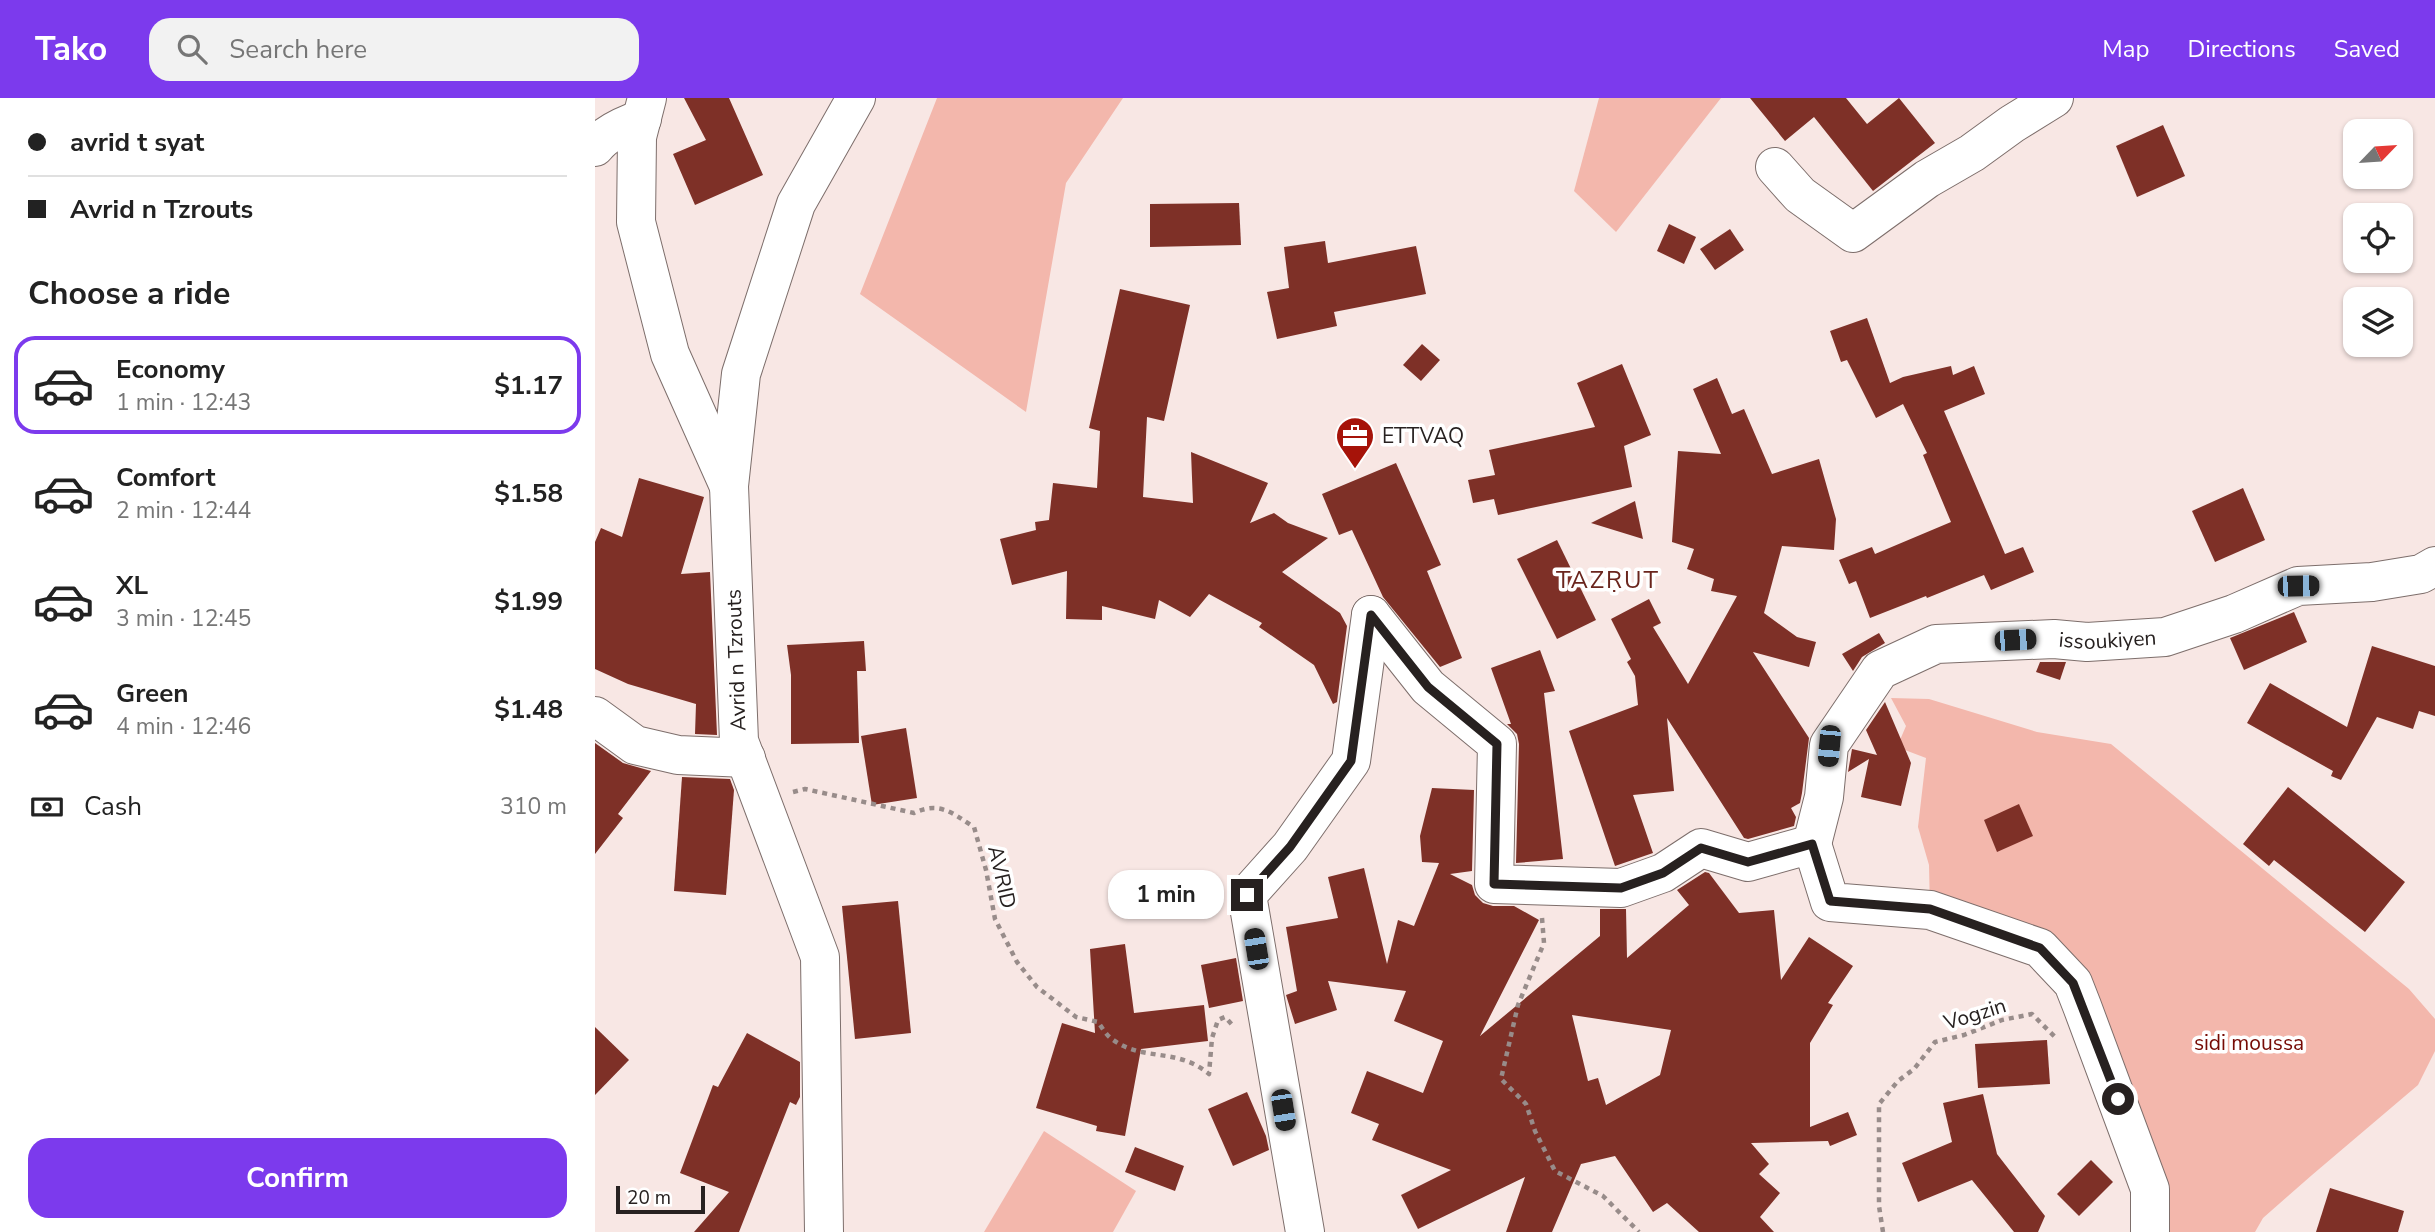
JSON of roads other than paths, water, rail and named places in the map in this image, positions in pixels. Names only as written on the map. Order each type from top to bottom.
[{"type":"street","name":"Avrid n Tzrouts","points":[[824,1232],[820,957],[739,741],[729,486],[741,374],[796,204],[856,98]]},
{"type":"street","points":[[1775,167],[1800,195],[1853,233],[1927,179],[1972,153],[2054,98]]},
{"type":"street","points":[[644,108],[637,137],[636,222],[670,354],[729,486]]},
{"type":"street","points":[[595,147],[644,108]]},
{"type":"street","name":"issoukiyen","points":[[1812,844],[1824,797],[1829,746],[1880,670],[1927,648],[1936,644],[1989,641],[2054,639],[2087,642],[2165,638],[2234,614],[2298,586],[2372,582],[2421,574],[2435,566]]},
{"type":"street","points":[[1305,1232],[1247,895],[1290,847],[1351,761],[1371,615],[1428,687],[1497,744],[1494,884],[1621,888],[1663,873],[1701,848],[1748,862],[1812,844],[1830,901],[1930,909],[2040,948],[2073,983],[2150,1189],[2150,1232]]},
{"type":"street","points":[[595,716],[635,745],[678,755],[746,758]]},
{"type":"place","name":"ETTVAQ","points":[[1355,470]]},
{"type":"district","name":"TAZṚUT","points":[[1608,580]]},
{"type":"park label","name":"sidi moussa","points":[[2249,1043]]}]
